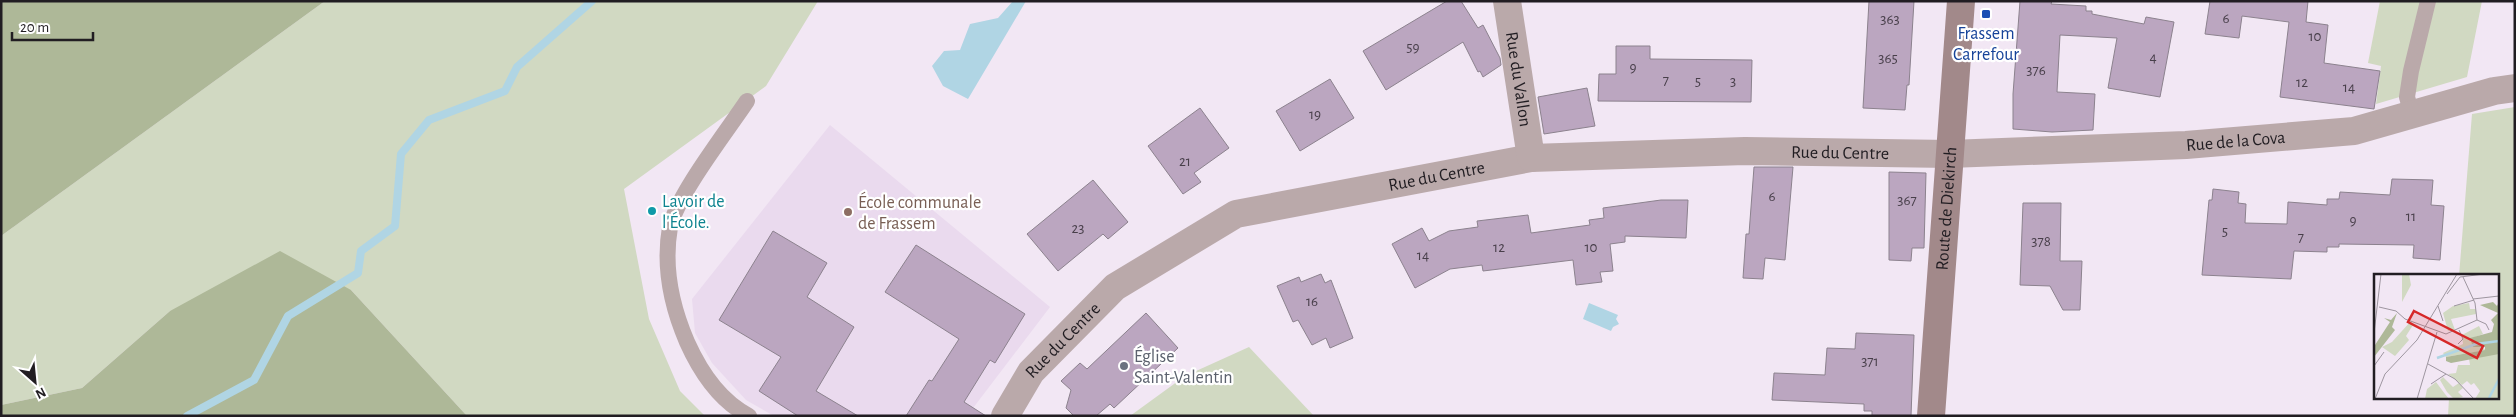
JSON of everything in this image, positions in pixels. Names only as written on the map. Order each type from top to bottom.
[{"type":"main road","name":"Route de Diekirch","points":[[1932,416],[1961,1]]},
{"type":"street","name":"Rue du Vallon","points":[[1506,1],[1531,158]]},
{"type":"street","name":"Rue de la Cova","points":[[1950,154],[2186,145],[2354,132],[2494,91],[2515,88]]},
{"type":"street","name":"Rue du Centre","points":[[1004,416],[1031,372],[1115,287],[1236,214],[1531,158],[1745,151],[1950,154]]},
{"type":"lane","points":[[2412,115],[2407,97],[2408,89],[2428,1]]},
{"type":"lane","points":[[747,101],[686,192],[671,226],[667,256],[670,293],[676,317],[694,357],[714,388],[738,410],[749,416]]},
{"type":"shaded area","name":"École communale de Frassem","points":[[830,125],[1050,307],[967,416],[774,416],[746,400],[712,363],[695,333],[692,299]]},
{"type":"green space","points":[[1,1],[325,1],[1,236]]},
{"type":"green space","points":[[325,1],[818,1],[766,86],[624,189],[649,319],[680,391],[705,416],[467,416],[351,290],[170,311],[82,388],[1,405],[1,236]]},
{"type":"green space","points":[[2380,1],[2482,1],[2467,77],[2376,104],[2381,66],[2368,63]]},
{"type":"green space","points":[[2515,107],[2515,416],[2448,416],[2449,400],[2498,400],[2498,274],[2459,274],[2472,114]]},
{"type":"green space","points":[[280,251],[351,290],[467,416],[1,416],[1,405],[82,388],[170,311]]},
{"type":"green space","points":[[1249,347],[1314,416],[1130,416],[1185,376]]},
{"type":"water","points":[[1013,1],[1026,1],[968,99],[943,86],[932,66],[944,51],[960,50],[970,24],[998,18]]},
{"type":"water","points":[[1589,303],[1618,315],[1616,319],[1619,324],[1613,327],[1611,331],[1583,319]]},
{"type":"building","points":[[1447,1],[1461,1],[1478,28],[1483,25],[1500,58],[1501,65],[1483,77],[1480,71],[1478,72],[1463,42],[1386,90],[1363,51]]},
{"type":"building","points":[[1869,1],[1914,1],[1909,85],[1907,85],[1905,110],[1863,108]]},
{"type":"building","points":[[2020,1],[2052,1],[2051,4],[2086,6],[2086,11],[2092,11],[2092,14],[2144,24],[2146,17],[2174,22],[2160,97],[2108,88],[2117,38],[2060,35],[2057,92],[2095,94],[2093,130],[2052,132],[2013,129],[2013,94]]},
{"type":"building","points":[[2210,1],[2308,1],[2306,22],[2328,25],[2324,63],[2380,71],[2374,109],[2280,97],[2289,22],[2242,16],[2239,38],[2205,34]]},
{"type":"building","points":[[1616,46],[1650,46],[1650,59],[1752,60],[1751,102],[1598,101],[1599,74],[1616,74]]},
{"type":"building","points":[[1330,79],[1354,118],[1300,151],[1276,111]]},
{"type":"building","points":[[1587,88],[1595,126],[1544,134],[1538,97]]},
{"type":"building","points":[[1200,108],[1229,148],[1194,173],[1201,182],[1183,194],[1148,146]]},
{"type":"building","points":[[1754,167],[1793,167],[1785,260],[1765,258],[1763,279],[1743,278],[1746,234],[1749,234]]},
{"type":"building","points":[[1889,172],[1926,173],[1924,248],[1912,248],[1911,261],[1889,260]]},
{"type":"building","points":[[2392,179],[2433,180],[2431,205],[2444,206],[2440,260],[2413,258],[2414,245],[2339,244],[2339,247],[2327,247],[2327,252],[2294,251],[2291,279],[2202,275],[2209,200],[2212,200],[2213,189],[2239,192],[2238,203],[2246,204],[2245,223],[2287,224],[2288,202],[2327,205],[2327,199],[2339,199],[2340,192],[2390,195]]},
{"type":"building","points":[[1093,180],[1128,222],[1108,239],[1103,234],[1058,271],[1027,234]]},
{"type":"building","points":[[1661,200],[1688,200],[1686,238],[1625,236],[1625,242],[1610,244],[1613,271],[1600,272],[1602,282],[1576,285],[1573,260],[1483,271],[1482,265],[1450,269],[1415,288],[1392,244],[1422,228],[1429,241],[1449,231],[1478,227],[1477,221],[1528,215],[1531,233],[1590,225],[1589,220],[1604,218],[1603,208]]},
{"type":"building","points":[[2023,203],[2061,203],[2060,261],[2082,261],[2080,310],[2063,310],[2050,286],[2020,285]]},
{"type":"building","points":[[773,231],[827,263],[807,297],[854,327],[816,391],[858,416],[798,416],[759,391],[781,357],[719,320]]},
{"type":"building","points":[[916,245],[1025,314],[995,363],[990,360],[964,402],[986,416],[906,416],[929,380],[932,381],[959,339],[885,292]]},
{"type":"building","points":[[1321,274],[1325,283],[1331,280],[1353,338],[1330,348],[1326,338],[1312,345],[1298,320],[1293,322],[1277,286],[1299,277],[1301,282]]},
{"type":"building","name":"Église Saint-Valentin","points":[[1146,313],[1178,348],[1114,408],[1110,404],[1096,416],[1074,416],[1066,408],[1071,390],[1061,381],[1080,363],[1087,369]]},
{"type":"building","points":[[1856,333],[1914,335],[1911,416],[1872,416],[1872,411],[1864,411],[1864,404],[1772,400],[1774,373],[1825,375],[1827,348],[1855,349]]},
{"type":"waterway","points":[[187,416],[254,380],[288,316],[358,273],[361,251],[395,226],[401,154],[429,120],[505,91],[517,67],[592,1]]},
{"type":"place","name":"Frassem Carrefour","points":[[1986,14]]},
{"type":"place","name":"Lavoir de l'École.","points":[[652,211]]},
{"type":"place","name":"École communale de Frassem","points":[[848,212]]},
{"type":"place","name":"Église Saint-Valentin","points":[[1124,366]]}]
